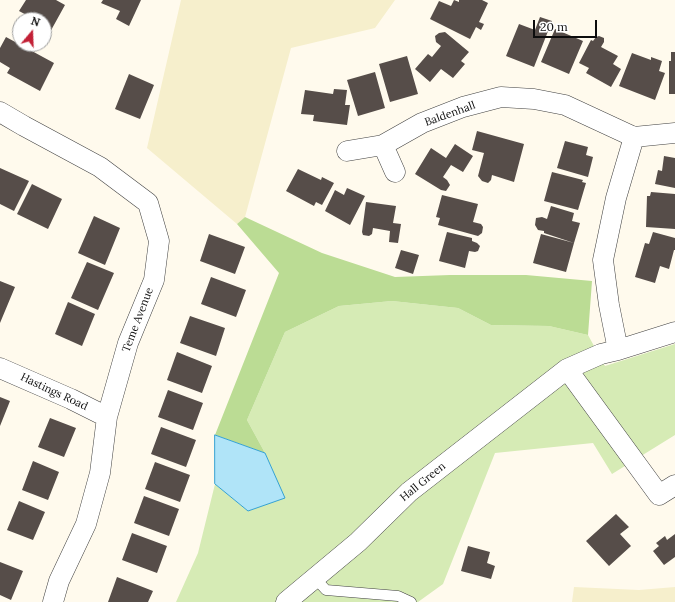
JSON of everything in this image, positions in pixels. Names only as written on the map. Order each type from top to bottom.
[{"type":"street","name":"Baldenhall","points":[[347,151],[383,145],[422,123],[463,106],[501,97],[534,99],[565,105],[634,137]]},
{"type":"street","name":"Teme Avenue","points":[[0,112],[100,167],[148,203],[159,241],[154,280],[128,343],[107,417],[100,473],[86,524],[59,581],[53,602]]},
{"type":"street","points":[[618,350],[609,305],[603,260],[616,198],[634,137],[675,133]]},
{"type":"street","points":[[383,145],[395,172]]},
{"type":"street","name":"Hall Green","points":[[286,602],[358,542],[409,492],[568,369],[601,354],[675,332]]},
{"type":"street","name":"Hastings Road","points":[[0,368],[71,399],[107,417]]},
{"type":"street","points":[[568,369],[659,495],[675,485]]},
{"type":"lane","points":[[315,578],[326,590],[398,596],[411,602]]},
{"type":"shaded area","points":[[181,0],[395,0],[375,28],[291,48],[245,217],[237,224],[147,148]]},
{"type":"shaded area","points":[[574,587],[639,590],[675,587],[675,602],[572,602]]},
{"type":"green space","points":[[245,217],[322,253],[395,277],[526,275],[592,281],[588,335],[549,326],[491,325],[458,308],[392,301],[339,306],[285,332],[247,420],[265,453],[215,435],[279,273],[237,224]]},
{"type":"green space","points":[[392,301],[458,308],[491,325],[549,326],[588,335],[605,366],[675,344],[675,435],[612,474],[593,443],[495,453],[443,584],[418,602],[176,602],[198,553],[215,484],[248,511],[284,498],[265,453],[247,420],[285,332],[339,306]]},
{"type":"water","points":[[215,435],[265,453],[285,498],[248,511],[215,484]]},
{"type":"building","points":[[26,0],[56,0],[65,5],[52,29],[52,12],[19,11]]},
{"type":"building","points":[[103,0],[141,0],[129,26],[116,19],[120,11],[101,3]]},
{"type":"building","points":[[454,0],[459,2],[459,0],[482,0],[488,3],[479,22],[484,24],[481,30],[476,27],[470,39],[430,19],[439,1],[451,6]]},
{"type":"building","points":[[540,17],[552,21],[534,67],[506,56],[519,24],[535,30]]},
{"type":"building","points":[[555,29],[583,41],[569,74],[541,62]]},
{"type":"building","points":[[445,32],[469,52],[461,61],[465,64],[453,78],[441,69],[430,82],[415,69],[428,54],[432,57],[441,46],[436,42],[435,36],[439,33]]},
{"type":"building","points":[[599,36],[604,38],[604,42],[601,47],[618,56],[613,64],[621,69],[611,87],[586,73],[589,68],[579,63],[591,40],[593,41]]},
{"type":"building","points":[[6,37],[12,40],[12,52],[34,52],[54,63],[40,91],[7,73],[10,68],[0,62],[0,48]]},
{"type":"building","points":[[671,52],[675,52],[675,94],[669,94],[669,61],[671,61]]},
{"type":"building","points":[[632,53],[651,60],[651,57],[662,61],[659,71],[665,73],[655,100],[619,86]]},
{"type":"building","points":[[407,56],[418,94],[390,102],[379,64]]},
{"type":"building","points":[[375,72],[385,108],[358,116],[347,80]]},
{"type":"building","points":[[129,74],[154,85],[140,119],[115,109]]},
{"type":"building","points":[[334,89],[347,90],[345,105],[350,105],[347,125],[313,121],[314,115],[301,114],[305,90],[333,94]]},
{"type":"building","points":[[477,131],[524,144],[514,182],[492,175],[491,180],[488,183],[482,181],[478,176],[484,153],[472,150]]},
{"type":"building","points":[[565,141],[588,147],[586,155],[593,157],[588,177],[557,168]]},
{"type":"building","points":[[455,144],[473,156],[463,172],[451,165],[443,177],[450,185],[446,191],[441,190],[415,174],[431,148],[446,158]]},
{"type":"building","points":[[664,156],[675,158],[675,188],[655,184],[658,170],[662,171]]},
{"type":"building","points":[[0,168],[29,181],[14,211],[0,204]]},
{"type":"building","points":[[298,169],[321,180],[322,177],[334,183],[322,205],[316,202],[314,206],[286,191]]},
{"type":"building","points":[[552,172],[583,180],[582,182],[586,183],[578,210],[544,201]]},
{"type":"building","points":[[32,184],[62,199],[48,229],[17,214]]},
{"type":"building","points":[[347,188],[365,196],[350,225],[325,211],[335,190],[344,195]]},
{"type":"building","points":[[651,192],[675,194],[675,229],[646,227],[647,196],[650,196]]},
{"type":"building","points":[[442,195],[478,204],[473,222],[481,224],[483,227],[482,233],[478,236],[438,225],[440,218],[436,217]]},
{"type":"building","points":[[366,202],[396,206],[393,223],[401,224],[398,243],[389,242],[390,231],[373,228],[372,234],[369,236],[363,235],[362,232]]},
{"type":"building","points":[[551,206],[574,213],[572,221],[580,223],[574,243],[538,230],[535,225],[536,218],[542,217],[547,219]]},
{"type":"building","points":[[94,216],[120,228],[105,265],[78,253]]},
{"type":"building","points":[[447,232],[472,238],[472,241],[480,246],[478,251],[469,251],[465,268],[439,261]]},
{"type":"building","points":[[653,232],[675,238],[675,250],[669,269],[660,266],[655,283],[635,277],[645,243],[649,244]]},
{"type":"building","points":[[209,234],[245,247],[235,274],[200,261]]},
{"type":"building","points":[[541,234],[574,243],[566,272],[533,263]]},
{"type":"building","points":[[401,250],[419,255],[413,274],[395,268]]},
{"type":"building","points":[[87,262],[114,273],[98,310],[71,298]]},
{"type":"building","points":[[211,277],[246,290],[236,317],[201,304]]},
{"type":"building","points":[[0,281],[15,287],[0,323]]},
{"type":"building","points":[[68,302],[95,314],[82,346],[55,334]]},
{"type":"building","points":[[190,316],[225,328],[216,356],[180,343]]},
{"type":"building","points":[[177,352],[212,366],[202,393],[167,380]]},
{"type":"building","points":[[168,390],[203,403],[193,430],[158,417]]},
{"type":"building","points":[[0,397],[10,401],[0,426]]},
{"type":"building","points":[[50,418],[76,428],[64,457],[38,447]]},
{"type":"building","points":[[161,427],[196,440],[186,467],[151,454]]},
{"type":"building","points":[[33,461],[59,472],[48,500],[22,490]]},
{"type":"building","points":[[155,462],[190,475],[180,502],[145,489]]},
{"type":"building","points":[[144,496],[179,509],[169,536],[134,523]]},
{"type":"building","points":[[19,501],[45,512],[33,540],[7,530]]},
{"type":"building","points":[[616,514],[629,527],[620,534],[631,546],[609,566],[586,541]]},
{"type":"building","points":[[132,533],[167,546],[157,573],[122,560]]},
{"type":"building","points":[[675,534],[675,557],[664,565],[653,551],[659,546],[656,543],[665,536],[667,540]]},
{"type":"building","points":[[468,546],[490,552],[487,563],[495,566],[491,579],[461,571]]},
{"type":"building","points":[[0,562],[23,571],[11,600],[0,595]]},
{"type":"building","points":[[117,577],[153,591],[148,602],[108,602]]}]
